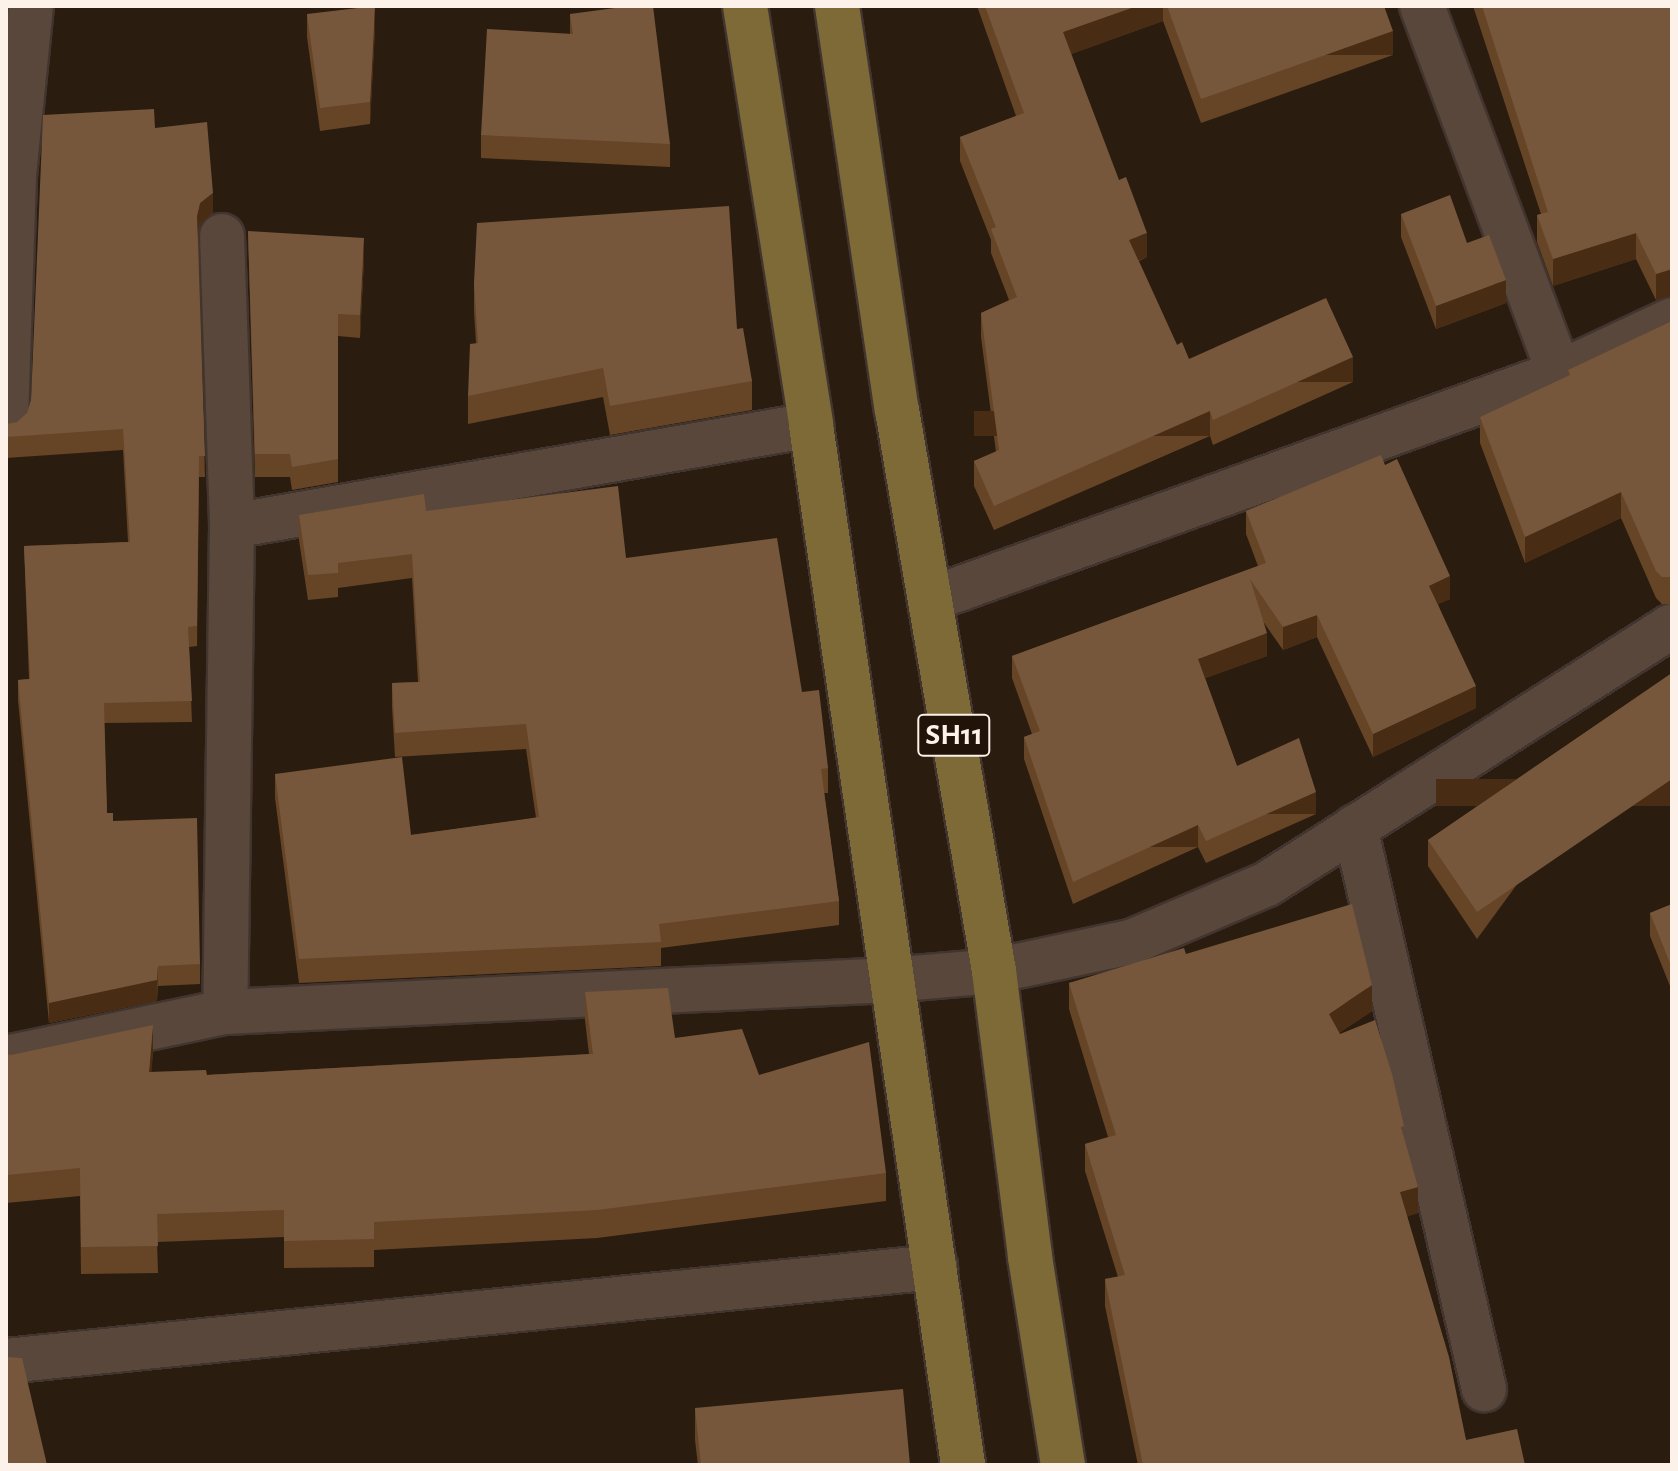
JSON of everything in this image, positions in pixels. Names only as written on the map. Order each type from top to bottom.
[{"type":"main road","points":[[745,6],[811,425],[963,1465]]},
{"type":"main road","name":"SH11","points":[[837,6],[897,410],[994,971],[1030,1257],[1063,1465]]},
{"type":"street","points":[[6,420],[14,176],[31,6]]},
{"type":"street","points":[[1422,6],[1559,373]]},
{"type":"street","points":[[222,236],[232,526],[225,1012]]},
{"type":"street","points":[[931,599],[1559,373],[1672,320]]},
{"type":"street","points":[[232,526],[811,425]]},
{"type":"street","points":[[6,1058],[225,1012],[890,980],[994,971],[1131,942],[1267,884],[1672,626]]},
{"type":"street","points":[[1355,827],[1484,1389]]},
{"type":"street","points":[[6,1361],[935,1267]]},
{"type":"building","points":[[375,6],[370,102],[320,108],[307,14]]},
{"type":"building","points":[[653,6],[670,144],[481,135],[487,29],[573,34],[570,14]]},
{"type":"building","points":[[985,6],[1137,6],[1063,32],[1119,180],[1126,177],[1147,233],[1129,240],[1177,345],[1182,342],[1189,359],[1326,298],[1353,357],[1213,420],[1210,411],[994,506],[974,461],[999,450],[981,313],[1017,297],[991,229],[996,227],[960,137],[1024,113]]},
{"type":"building","points":[[1167,6],[1384,6],[1393,31],[1201,99]]},
{"type":"building","points":[[1482,6],[1672,6],[1672,269],[1656,274],[1636,233],[1553,259],[1537,215],[1548,212]]},
{"type":"building","points":[[154,109],[155,128],[207,122],[213,193],[200,203],[197,216],[205,456],[199,456],[197,626],[188,627],[192,701],[104,703],[107,813],[113,813],[113,821],[197,818],[200,964],[158,966],[157,980],[49,1003],[18,680],[30,679],[24,546],[130,542],[123,429],[6,437],[6,424],[17,422],[27,413],[31,400],[43,115]]},
{"type":"building","points":[[1450,195],[1467,243],[1489,235],[1506,280],[1436,306],[1401,214]]},
{"type":"building","points":[[729,206],[737,329],[743,328],[752,381],[610,406],[603,368],[468,396],[470,344],[478,343],[474,283],[477,223]]},
{"type":"building","points":[[248,231],[364,238],[360,315],[338,314],[338,459],[292,467],[290,454],[255,454]]},
{"type":"building","points":[[1672,321],[1672,577],[1662,577],[1656,571],[1621,492],[1525,537],[1480,417],[1570,375],[1568,370]]},
{"type":"building","points":[[1381,455],[1385,465],[1397,459],[1450,576],[1429,586],[1476,686],[1373,734],[1317,615],[1283,627],[1250,579],[1267,633],[1198,659],[1237,766],[1299,738],[1316,792],[1206,841],[1198,825],[1073,882],[1024,737],[1040,731],[1012,656],[1266,563],[1246,511]]},
{"type":"building","points":[[618,486],[626,558],[777,538],[802,692],[819,690],[828,768],[821,769],[839,901],[659,924],[661,942],[299,959],[275,774],[402,757],[411,835],[539,817],[526,724],[395,733],[392,683],[420,682],[412,554],[338,563],[338,573],[308,575],[299,515],[424,494],[426,511]]},
{"type":"building","points":[[1672,673],[1672,779],[1477,912],[1428,840]]},
{"type":"building","points":[[1352,904],[1372,985],[1329,1014],[1340,1034],[1375,1020],[1392,1074],[1404,1126],[1401,1127],[1418,1187],[1400,1192],[1449,1357],[1466,1440],[1517,1429],[1525,1465],[1143,1465],[1105,1279],[1125,1275],[1085,1144],[1116,1135],[1069,983],[1184,948],[1186,954]]},
{"type":"building","points":[[1672,904],[1672,968],[1650,913]]},
{"type":"building","points":[[668,988],[675,1038],[742,1029],[759,1075],[869,1042],[886,1173],[597,1210],[374,1222],[374,1239],[284,1241],[284,1210],[157,1214],[158,1246],[81,1247],[80,1168],[6,1175],[6,1054],[153,1025],[149,1072],[206,1070],[207,1075],[593,1054],[585,992]]},
{"type":"building","points":[[6,1357],[22,1358],[47,1465],[6,1465]]},
{"type":"building","points":[[903,1389],[910,1465],[701,1465],[695,1408]]}]
